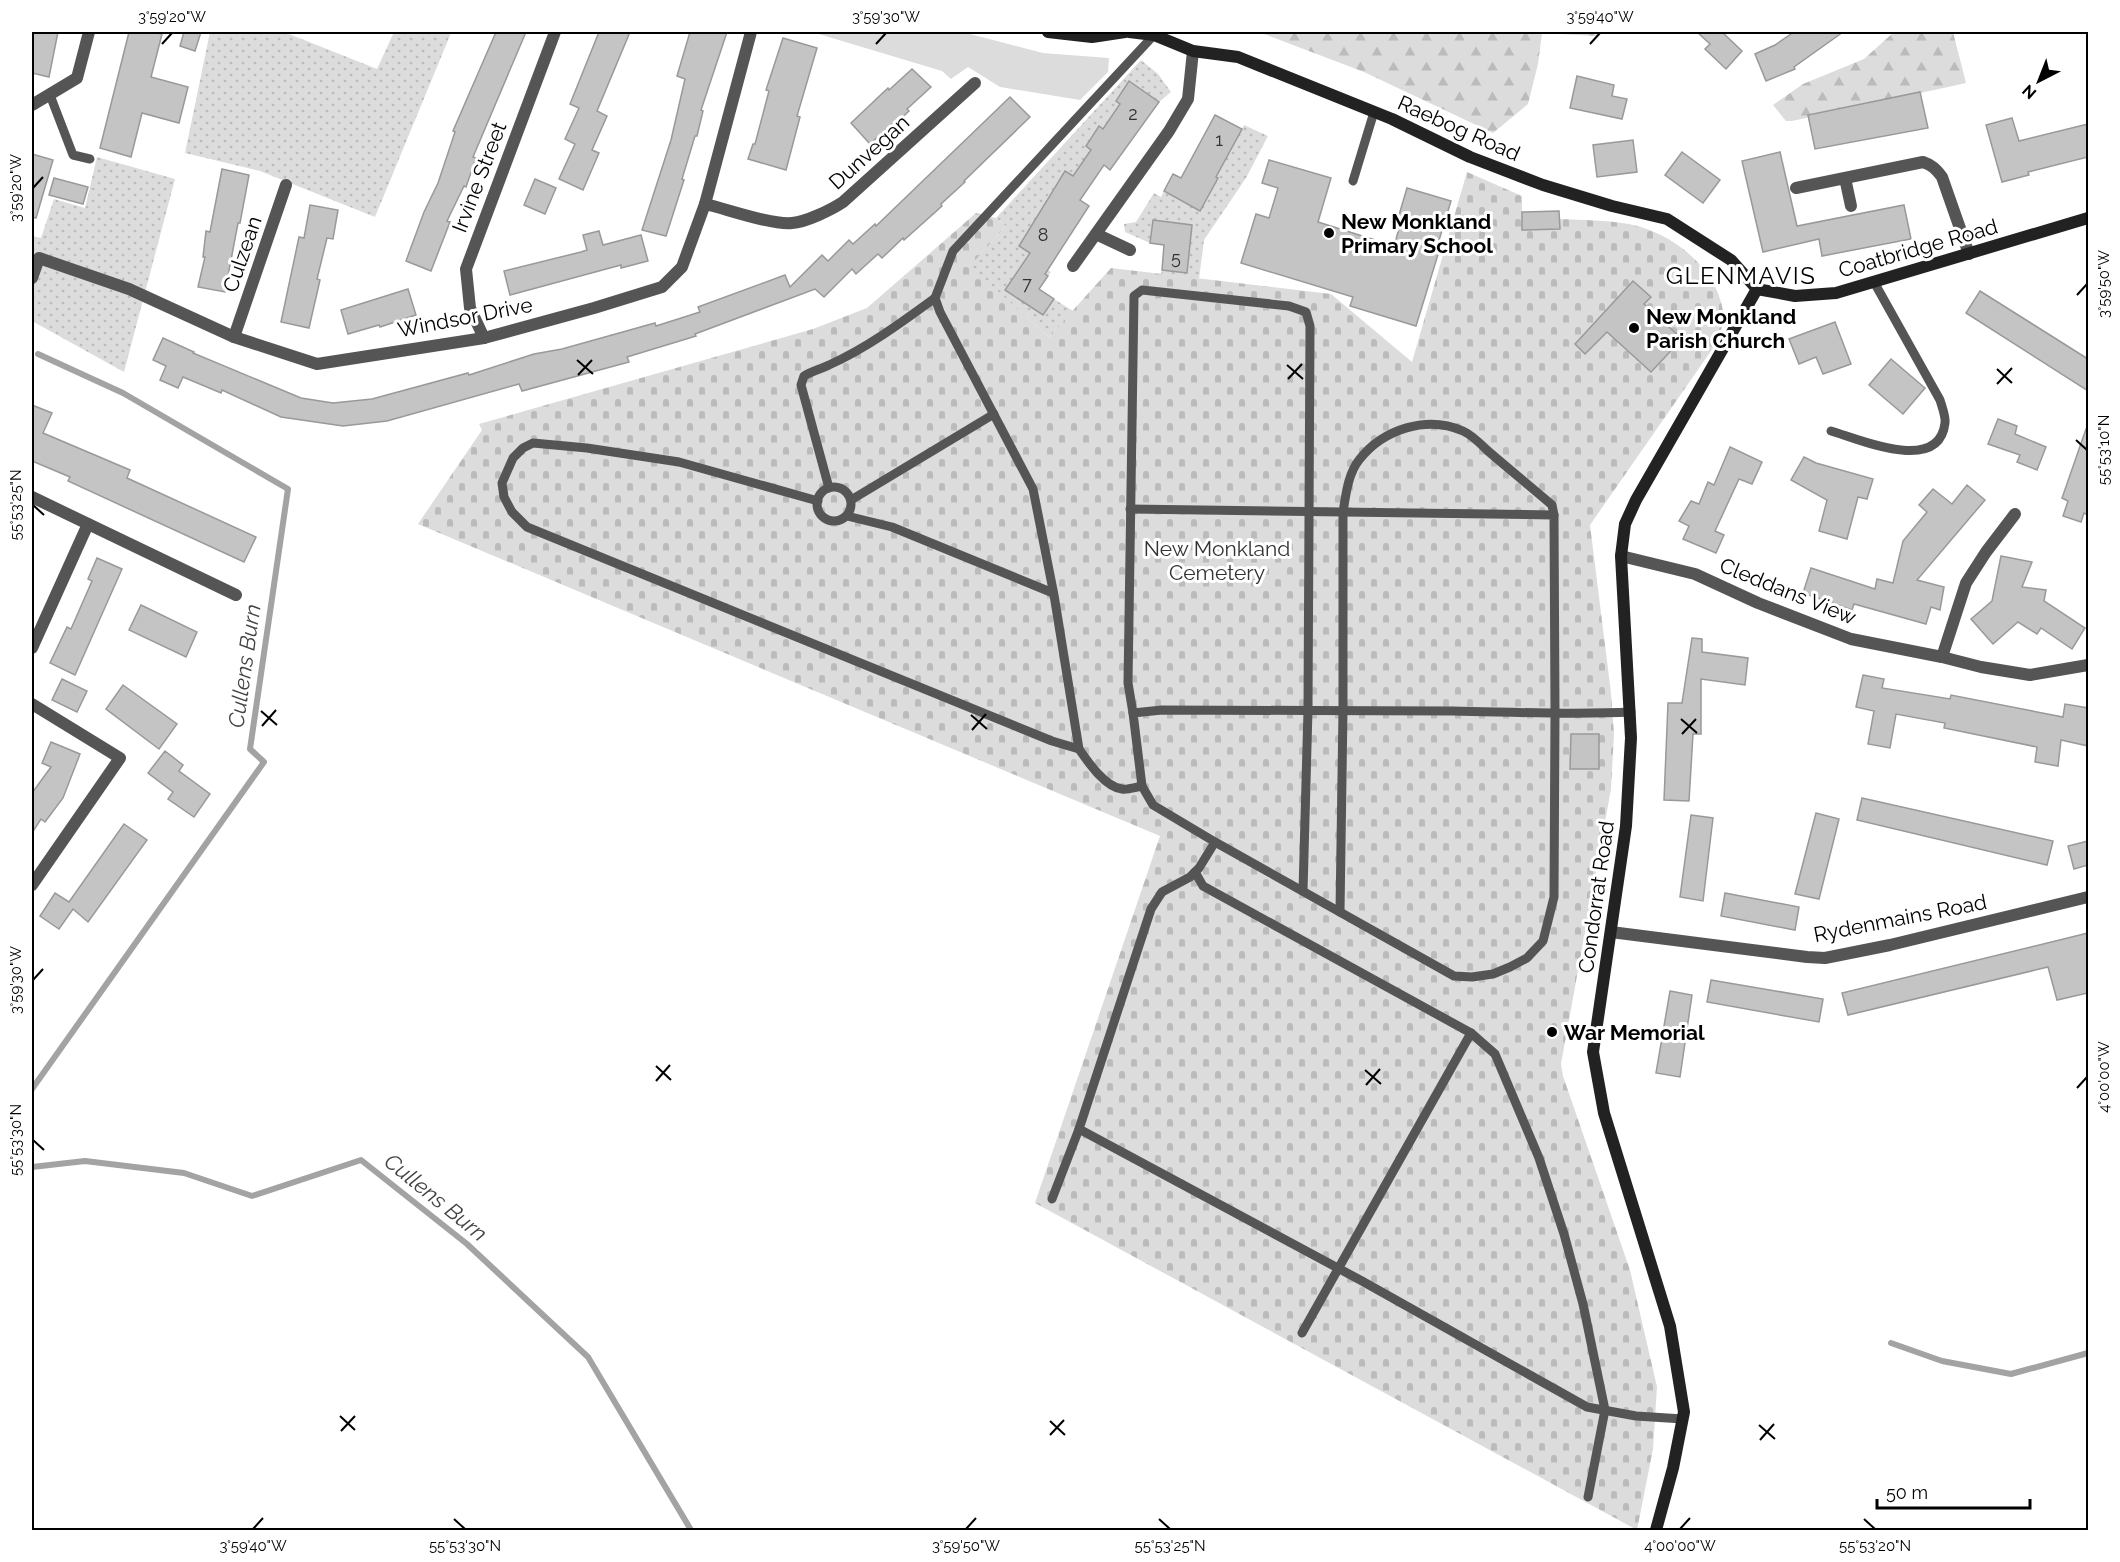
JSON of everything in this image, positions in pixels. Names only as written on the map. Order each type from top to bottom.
[{"type":"main road","name":"Raebog Road","points":[[1048,32],[1092,34],[1127,32],[1154,35],[1193,51],[1238,57],[1392,118],[1470,157],[1543,185],[1612,206],[1667,219],[1731,260],[1757,289]]},
{"type":"main road","name":"Coatbridge Road","points":[[1757,289],[1795,296],[1836,293],[2088,218]]},
{"type":"main road","name":"Condorrat Road","points":[[1656,1530],[1683,1419],[1670,1326],[1604,1113],[1593,1052],[1626,826],[1631,712],[1622,556],[1625,524],[1636,500],[1757,289]]},
{"type":"street","points":[[32,105],[77,78],[89,32]]},
{"type":"street","name":"Irvine Street","points":[[484,338],[470,308],[466,269],[555,32]]},
{"type":"street","name":"Windsor Drive","points":[[32,278],[39,258],[129,289],[234,336],[317,364],[484,338],[662,287],[682,267],[705,204],[751,32]]},
{"type":"street","points":[[1073,266],[1169,131],[1188,99],[1193,51]]},
{"type":"street","name":"Dunvegan","points":[[705,204],[781,223],[794,223],[834,209],[975,83]]},
{"type":"street","points":[[1796,188],[1923,162],[1929,164],[1942,177],[1969,254]]},
{"type":"street","points":[[1845,178],[1851,206]]},
{"type":"street","name":"Culzean","points":[[234,336],[286,185]]},
{"type":"street","points":[[1096,234],[1130,250]]},
{"type":"street","points":[[32,497],[236,595]]},
{"type":"street","points":[[1942,657],[1966,583],[2015,514]]},
{"type":"street","points":[[32,648],[88,524]]},
{"type":"street","name":"Cleddans View","points":[[1622,556],[1695,574],[1758,603],[1851,639],[1981,667],[2030,675],[2088,665]]},
{"type":"street","points":[[32,704],[120,758],[32,885]]},
{"type":"street","name":"Rydenmains Road","points":[[1611,932],[1826,958],[1890,945],[2088,897]]},
{"type":"lane","points":[[829,488],[801,385],[804,376],[816,369],[828,366],[889,331],[935,298],[953,251],[1154,35]]},
{"type":"lane","points":[[50,95],[73,155],[90,159]]},
{"type":"lane","points":[[1353,181],[1374,112]]},
{"type":"lane","points":[[1831,431],[1908,452],[1924,450],[1935,444],[1946,422],[1940,400],[1874,282]]},
{"type":"lane","points":[[1303,891],[1308,710],[1310,326],[1306,312],[1289,306],[1142,290],[1134,296],[1132,318],[1128,683],[1142,786],[1153,804],[1215,842],[1340,912],[1455,976],[1472,977],[1493,974],[1527,958],[1543,941],[1554,897],[1556,712],[1554,515],[1552,505],[1465,431],[1446,425],[1426,424],[1388,433],[1358,461],[1347,485],[1343,512],[1340,912]]},
{"type":"lane","points":[[935,298],[940,312],[1033,489],[1079,749],[1092,768],[1106,781],[1121,789],[1142,786]]},
{"type":"lane","points":[[851,500],[994,414]]},
{"type":"lane","points":[[818,501],[679,462],[587,448],[533,443],[523,448],[513,458],[502,483],[504,497],[512,512],[527,526],[1041,737],[1079,749]]},
{"type":"lane","points":[[847,516],[851,500],[844,490],[829,488],[821,495],[818,501],[819,510],[826,518],[836,521],[847,516],[892,527],[1053,593]]},
{"type":"lane","points":[[1130,509],[1554,515]]},
{"type":"lane","points":[[1133,713],[1162,710],[1631,712]]},
{"type":"lane","points":[[1052,1199],[1079,1129],[1151,909],[1162,892],[1195,872],[1215,842]]},
{"type":"lane","points":[[1195,872],[1203,886],[1471,1033],[1495,1054],[1539,1158],[1564,1234],[1583,1304],[1605,1410],[1588,1497]]},
{"type":"lane","points":[[1302,1333],[1471,1033]]},
{"type":"lane","points":[[1079,1129],[1338,1268],[1587,1407],[1636,1416],[1683,1419]]},
{"type":"green space","points":[[210,32],[284,32],[377,69],[394,32],[451,33],[375,217],[260,171],[185,153]]},
{"type":"green space","points":[[812,32],[962,32],[1043,53],[1109,58],[1108,72],[1080,100],[1000,87],[968,67],[951,79],[942,71]]},
{"type":"green space","points":[[1259,32],[1597,32],[1597,36],[1542,33],[1538,64],[1528,104],[1493,133],[1364,72]]},
{"type":"green space","points":[[1894,32],[1953,32],[1966,83],[1792,121],[1786,121],[1773,105],[1803,84],[1864,59]]},
{"type":"green space","points":[[1141,60],[1158,74],[1171,92],[1159,102],[1129,82],[1116,101],[1120,104],[1127,146],[1099,127],[1086,146],[1091,150],[1086,184],[1065,171],[1046,200],[1078,222],[1032,225],[1019,245],[1050,266],[1048,270],[1051,272],[1048,276],[1025,261],[1043,315],[1054,299],[1073,311],[1049,337],[970,266],[1006,226],[996,218]]},
{"type":"green space","points":[[1244,125],[1268,136],[1246,178],[1204,240],[1199,279],[1161,274],[1162,270],[1187,273],[1191,225],[1153,220],[1150,243],[1125,232],[1124,224],[1136,222],[1154,193],[1161,197],[1164,191],[1200,211],[1218,179],[1196,166],[1198,161],[1192,157],[1195,153],[1221,167]]},
{"type":"green space","points":[[97,157],[175,179],[124,372],[32,321],[32,236],[41,238],[54,199],[85,208]]},
{"type":"green space","name":"New Monkland Cemetery","points":[[1467,172],[1522,196],[1522,230],[1559,229],[1559,219],[1603,221],[1645,228],[1675,243],[1701,266],[1711,280],[1719,295],[1723,311],[1720,338],[1590,525],[1614,734],[1611,789],[1561,1064],[1563,1076],[1630,1270],[1657,1387],[1653,1449],[1637,1530],[1035,1203],[1160,836],[418,524],[482,430],[479,424],[813,329],[867,308],[976,213],[996,218],[1006,226],[971,266],[1049,337],[1111,268],[1331,294],[1412,362]]},
{"type":"building","points":[[32,32],[58,32],[49,77],[32,73]]},
{"type":"building","points":[[129,32],[162,34],[151,77],[188,87],[179,123],[142,113],[131,157],[100,148]]},
{"type":"building","points":[[184,32],[201,32],[195,51],[180,46]]},
{"type":"building","points":[[496,32],[526,32],[473,157],[476,158],[466,187],[464,186],[447,221],[450,222],[431,271],[406,261],[424,212],[438,183],[455,132],[453,131]]},
{"type":"building","points":[[599,32],[630,32],[597,111],[607,116],[592,150],[599,153],[583,190],[559,179],[575,144],[565,139],[579,108],[570,104]]},
{"type":"building","points":[[690,32],[727,32],[701,110],[703,111],[697,136],[695,136],[666,236],[642,230],[671,140],[685,79],[677,76]]},
{"type":"building","points":[[1697,32],[1722,32],[1742,51],[1726,69],[1705,49],[1710,44]]},
{"type":"building","points":[[1794,32],[1843,32],[1794,67],[1795,69],[1766,81],[1755,54],[1775,45]]},
{"type":"building","points":[[783,38],[817,48],[797,116],[800,117],[786,170],[748,159],[753,144],[755,144],[769,91],[766,90]]},
{"type":"building","points":[[912,69],[931,87],[907,109],[909,111],[870,144],[851,123]]},
{"type":"building","points":[[1577,76],[1614,85],[1612,96],[1627,99],[1622,119],[1570,108]]},
{"type":"building","points":[[1129,81],[1159,102],[1110,170],[1104,165],[1080,200],[1089,206],[1045,274],[1048,276],[1039,289],[1054,299],[1043,315],[1005,290],[1030,253],[1019,246],[1065,171],[1073,176],[1091,150],[1086,146],[1099,126],[1103,129],[1120,104],[1116,101]]},
{"type":"building","points":[[1920,92],[1928,128],[1815,149],[1808,115]]},
{"type":"building","points":[[1010,97],[1030,117],[941,204],[942,206],[882,258],[878,254],[856,274],[852,269],[824,297],[815,289],[695,334],[696,336],[627,357],[629,362],[522,391],[519,384],[387,421],[343,426],[281,417],[222,390],[221,393],[183,377],[178,388],[160,380],[166,366],[153,360],[163,338],[301,398],[333,403],[372,399],[468,373],[469,375],[534,354],[562,349],[655,323],[656,326],[700,312],[698,307],[785,275],[790,287],[822,255],[828,261],[849,240],[853,244],[875,224],[876,226]]},
{"type":"building","points":[[1215,115],[1242,129],[1200,211],[1164,191],[1173,174],[1181,178]]},
{"type":"building","points":[[2012,118],[2019,141],[2088,124],[2088,157],[2028,172],[2029,175],[2002,182],[1986,125]]},
{"type":"building","points":[[1633,140],[1637,172],[1597,177],[1593,145]]},
{"type":"building","points":[[1682,152],[1720,180],[1703,203],[1665,175]]},
{"type":"building","points":[[1780,152],[1797,226],[1904,205],[1911,239],[1822,256],[1819,239],[1763,252],[1742,161]]},
{"type":"building","points":[[32,154],[53,160],[36,218],[32,217]]},
{"type":"building","points":[[1269,160],[1331,178],[1318,222],[1394,246],[1402,218],[1399,215],[1407,188],[1451,201],[1437,247],[1440,248],[1416,326],[1350,306],[1353,297],[1241,263],[1256,214],[1269,218],[1278,188],[1262,183]]},
{"type":"building","points":[[222,169],[249,175],[225,292],[198,287],[205,257],[203,257],[206,231],[210,232]]},
{"type":"building","points":[[54,178],[88,187],[83,204],[49,195]]},
{"type":"building","points":[[535,179],[556,188],[545,214],[524,205]]},
{"type":"building","points":[[310,205],[338,210],[333,239],[327,238],[309,328],[281,322],[299,237],[304,238]]},
{"type":"building","points":[[1559,211],[1560,229],[1522,230],[1522,212]]},
{"type":"building","points":[[1153,220],[1192,225],[1187,273],[1162,270],[1164,245],[1150,243]]},
{"type":"building","points":[[599,231],[603,245],[641,235],[648,261],[621,268],[621,265],[510,295],[504,271],[587,250],[583,235]]},
{"type":"building","name":"New Monkland Parish Church","points":[[1633,281],[1651,297],[1644,304],[1682,339],[1651,372],[1607,332],[1585,354],[1575,344]]},
{"type":"building","points":[[408,289],[416,315],[380,327],[379,325],[348,334],[341,310]]},
{"type":"building","points":[[1980,291],[2088,359],[2088,391],[1966,313]]},
{"type":"building","points":[[1835,322],[1851,364],[1823,374],[1816,357],[1799,364],[1789,339]]},
{"type":"building","points":[[1891,359],[1925,388],[1903,414],[1869,385]]},
{"type":"building","points":[[32,405],[52,413],[43,433],[130,470],[127,478],[256,537],[244,562],[68,481],[70,477],[32,461]]},
{"type":"building","points":[[1998,419],[2017,426],[2015,434],[2046,447],[2037,470],[2017,462],[2020,455],[1988,444]]},
{"type":"building","points":[[2086,429],[2088,429],[2088,515],[2084,513],[2081,522],[2063,516],[2068,501],[2062,498]]},
{"type":"building","points":[[1730,447],[1762,462],[1752,484],[1739,479],[1715,531],[1724,535],[1716,553],[1683,539],[1689,526],[1679,521],[1691,501],[1699,504],[1708,482],[1714,485]]},
{"type":"building","points":[[1804,457],[1816,463],[1873,479],[1867,499],[1858,497],[1847,539],[1819,531],[1827,500],[1791,480]]},
{"type":"building","points":[[1967,485],[1985,500],[1917,580],[1944,587],[1940,610],[1931,607],[1926,624],[1854,604],[1852,610],[1803,593],[1811,568],[1875,589],[1877,579],[1893,583],[1903,541],[1927,512],[1919,505],[1933,489],[1952,504]]},
{"type":"building","points":[[2001,556],[2032,562],[2022,587],[2046,590],[2044,601],[2085,628],[2072,649],[2041,628],[2037,634],[2018,622],[1993,644],[1971,619],[1992,601]]},
{"type":"building","points":[[97,558],[122,569],[75,675],[50,663],[67,627],[71,629],[92,581],[88,579]]},
{"type":"building","points":[[141,605],[197,632],[186,657],[129,630]]},
{"type":"building","points":[[1692,638],[1702,639],[1702,652],[1748,658],[1745,685],[1701,679],[1701,734],[1693,734],[1689,801],[1664,800],[1668,703],[1682,703]]},
{"type":"building","points":[[1863,675],[1884,679],[1882,688],[1950,699],[1951,695],[2063,717],[2065,704],[2088,708],[2088,746],[2061,740],[2058,766],[2035,762],[2037,747],[1944,728],[1945,723],[1896,714],[1890,748],[1868,744],[1874,711],[1856,707]]},
{"type":"building","points":[[62,679],[87,691],[77,712],[52,700]]},
{"type":"building","points":[[123,685],[177,724],[159,749],[106,709]]},
{"type":"building","points":[[1571,734],[1599,734],[1599,769],[1570,769]]},
{"type":"building","points":[[51,742],[80,754],[63,798],[45,822],[41,819],[32,833],[32,793],[51,767],[42,763]]},
{"type":"building","points":[[165,751],[183,765],[179,771],[210,794],[194,817],[168,799],[173,792],[148,773]]},
{"type":"building","points":[[1862,798],[2053,841],[2047,865],[1857,820]]},
{"type":"building","points":[[1816,813],[1839,819],[1819,899],[1795,894]]},
{"type":"building","points":[[1691,815],[1713,818],[1703,901],[1680,897]]},
{"type":"building","points":[[124,824],[147,840],[88,922],[73,909],[59,929],[40,916],[55,893],[69,902]]},
{"type":"building","points":[[2088,841],[2088,865],[2074,869],[2068,846]]},
{"type":"building","points":[[1725,893],[1799,907],[1795,930],[1721,916]]},
{"type":"building","points":[[2088,933],[2088,993],[2057,1000],[2048,967],[1848,1015],[1842,993]]},
{"type":"building","points":[[1711,980],[1823,999],[1819,1022],[1707,1002]]},
{"type":"building","points":[[1670,991],[1692,995],[1680,1077],[1656,1073]]},
{"type":"waterway","name":"Cullens Burn","points":[[32,1089],[264,762],[250,749],[288,489],[123,393],[38,354]]},
{"type":"waterway","name":"Cullens Burn","points":[[32,1167],[85,1161],[184,1173],[252,1196],[361,1160],[467,1244],[588,1357],[691,1530]]},
{"type":"waterway","points":[[1891,1343],[1942,1361],[2011,1374],[2088,1353]]},
{"type":"place","name":"New Monkland Primary School","points":[[1329,233]]},
{"type":"place","name":"New Monkland Parish Church","points":[[1634,328]]},
{"type":"place","name":"War Memorial","points":[[1552,1032]]},
{"type":"district","name":"GLENMAVIS","points":[[1741,275]]}]
